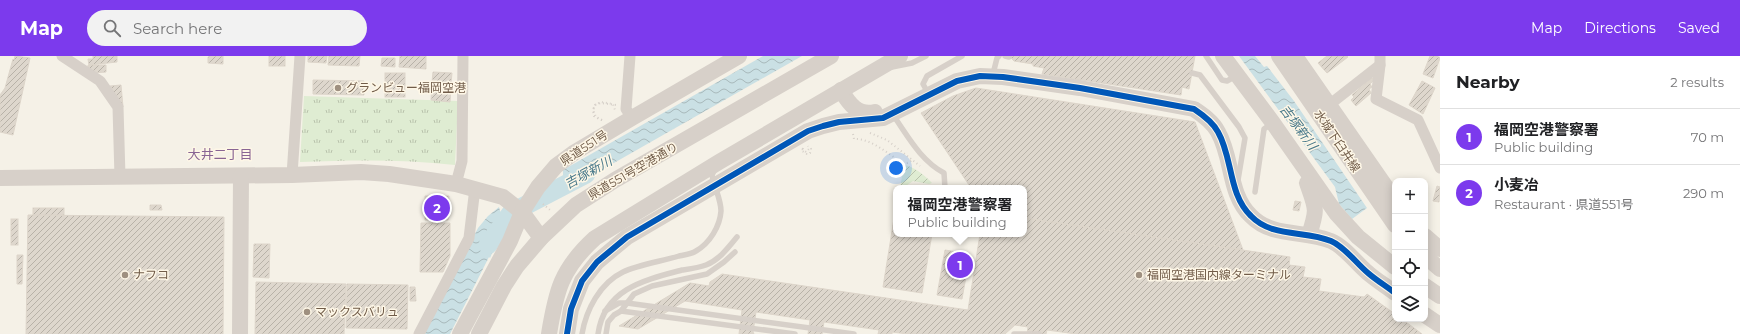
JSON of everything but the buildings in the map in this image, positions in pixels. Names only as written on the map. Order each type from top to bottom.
[{"type":"street","points":[[62,56],[100,81],[118,107],[120,177]]},
{"type":"street","points":[[292,175],[300,56]]},
{"type":"street","points":[[456,184],[462,161],[463,56]]},
{"type":"street","points":[[630,56],[626,110],[632,118]]},
{"type":"street","name":"県道551号","points":[[460,334],[510,240],[526,218],[556,166],[632,118],[739,56]]},
{"type":"street","name":"県道551号空港通り","points":[[479,334],[504,286],[517,266],[541,238],[576,205],[615,180],[832,56]]},
{"type":"street","points":[[549,334],[554,304],[560,282],[580,251],[595,238],[611,226],[900,56]]},
{"type":"street","points":[[1223,56],[1273,122],[1336,214],[1358,237],[1392,265]]},
{"type":"street","points":[[1272,56],[1286,59]]},
{"type":"street","name":"水城下臼井線","points":[[1286,59],[1329,105],[1392,196]]},
{"type":"street","name":"水城下臼井線","points":[[1286,59],[1392,220]]},
{"type":"street","points":[[1329,105],[1380,60]]},
{"type":"street","points":[[1380,60],[1376,99],[1418,120],[1440,168]]},
{"type":"street","points":[[567,334],[571,309],[582,281],[597,262],[627,237],[808,131],[823,126],[852,121],[872,120],[893,114],[957,81],[980,76],[1080,88],[1194,109],[1208,119],[1218,131],[1225,147],[1236,192],[1242,206],[1251,217],[1269,228],[1309,235],[1335,243],[1368,273],[1392,291]]},
{"type":"street","points":[[841,90],[847,102],[856,110],[861,112],[871,113],[914,103]]},
{"type":"street","points":[[1299,160],[1314,202],[1316,214],[1309,235]]},
{"type":"street","points":[[0,178],[241,176],[361,172],[389,174],[456,184],[504,197],[526,218],[541,238]]},
{"type":"street","points":[[240,334],[241,176]]},
{"type":"street","points":[[419,334],[469,238],[475,188]]},
{"type":"street","points":[[1428,239],[1440,249]]},
{"type":"street","points":[[1428,258],[1440,268]]},
{"type":"street","points":[[1428,288],[1440,296]]},
{"type":"street","points":[[1428,317],[1440,325]]},
{"type":"lane","points":[[874,71],[912,63],[926,56]]},
{"type":"lane","points":[[929,96],[923,84],[927,76],[962,56]]},
{"type":"lane","points":[[993,77],[997,58],[999,56]]},
{"type":"lane","points":[[1206,56],[1222,80],[1230,80],[1238,74]]},
{"type":"lane","points":[[1192,73],[1200,75],[1239,127],[1245,138],[1236,192]]},
{"type":"lane","points":[[893,114],[922,156],[932,167],[944,173],[945,185]]},
{"type":"lane","points":[[1255,192],[1264,129],[1273,122]]},
{"type":"lane","points":[[582,334],[585,320],[593,302],[598,294],[617,276],[623,272],[696,252],[715,232],[721,209],[712,175],[719,162]]},
{"type":"lane","points":[[598,334],[600,322],[605,311],[618,295],[629,287],[661,276],[706,265],[720,257],[737,237]]},
{"type":"lane","points":[[606,334],[608,322],[621,311],[634,294],[652,286],[707,274],[724,262],[734,252]]},
{"type":"lane","points":[[605,311],[618,303],[627,302],[854,334]]},
{"type":"lane","points":[[621,311],[795,334]]},
{"type":"lane","points":[[1014,334],[1039,334]]},
{"type":"path","points":[[605,120],[599,119],[595,116],[593,110],[596,105],[601,103],[617,106]]},
{"type":"path","points":[[614,106],[615,113]]},
{"type":"path","points":[[853,133],[854,139],[874,143],[901,161],[907,163],[913,160],[887,140],[865,131]]},
{"type":"path","points":[[803,149],[802,151],[805,153],[810,153],[811,149],[808,144]]},
{"type":"path","points":[[539,194],[550,210]]},
{"type":"green space","points":[[304,96],[458,101],[455,165],[378,160],[300,162]]},
{"type":"green space","points":[[904,165],[919,172],[932,183],[929,184],[913,181],[907,185],[901,185]]},
{"type":"water","points":[[763,56],[802,56],[563,192],[563,170]]},
{"type":"water","points":[[1239,56],[1255,56],[1264,67],[1267,66],[1294,101],[1367,208],[1352,219],[1339,204],[1335,187]]},
{"type":"water","points":[[499,207],[506,232],[498,240],[450,334],[423,334],[478,228],[488,216]]},
{"type":"waterway","name":"吉塚新川","points":[[488,245],[511,213],[586,174]]},
{"type":"cycle path","points":[[567,334],[571,309],[582,281],[597,262],[627,237],[808,131],[839,122],[883,118],[957,81],[980,76],[1003,77],[1080,88],[1194,109],[1211,122],[1216,128],[1223,142],[1234,187],[1238,197],[1251,216],[1259,223],[1269,228],[1331,241],[1346,251],[1368,273],[1392,291]]},
{"type":"place","name":"グランビュー福岡空港","points":[[338,88]]},
{"type":"place","name":"小麦冶","points":[[437,208]]},
{"type":"place","name":"福岡空港警察署","points":[[960,265]]},
{"type":"place","name":"ナフコ","points":[[125,275]]},
{"type":"place","name":"福岡空港国内線ターミナル","points":[[1139,275]]},
{"type":"place","name":"マックスバリュ","points":[[307,312]]},
{"type":"district","name":"大井二丁目","points":[[220,154]]}]
